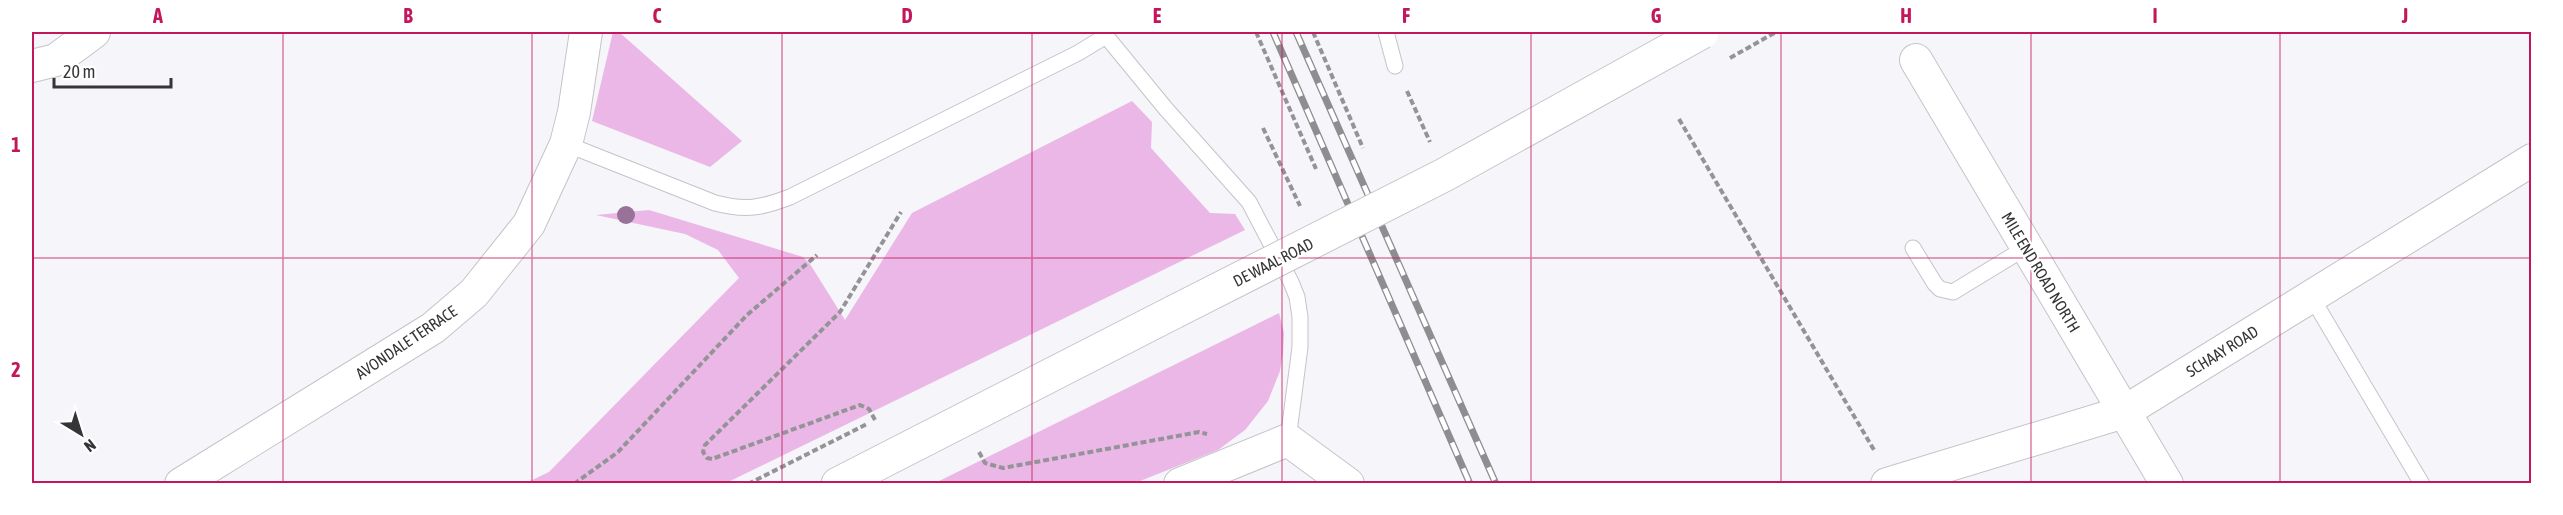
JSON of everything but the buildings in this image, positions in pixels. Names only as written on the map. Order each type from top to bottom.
[{"type":"main road","name":"DE WAAL ROAD","points":[[838,483],[1444,175],[1702,32]]},
{"type":"street","points":[[32,66],[56,60],[94,32]]},
{"type":"street","name":"AVONDALE TERRACE","points":[[181,483],[433,328],[457,309],[502,260],[529,224],[566,144],[574,112],[586,32]]},
{"type":"street","name":"MILE END ROAD NORTH","points":[[1916,60],[2167,483]]},
{"type":"street","name":"SCHAAY ROAD","points":[[1903,481],[2124,412],[2532,160]]},
{"type":"street","points":[[1180,483],[1288,440],[1348,483]]},
{"type":"lane","points":[[1386,32],[1395,66]]},
{"type":"lane","points":[[566,144],[715,202],[736,208],[763,207],[801,192],[1078,53],[1105,34],[1166,109],[1249,202],[1291,282],[1297,297],[1300,338],[1288,440]]},
{"type":"lane","points":[[1913,249],[1935,284],[1940,289],[1953,292],[2026,247]]},
{"type":"lane","points":[[2311,296],[2422,483]]},
{"type":"path","points":[[1256,32],[1316,169]]},
{"type":"path","points":[[1313,32],[1363,148]]},
{"type":"path","points":[[1395,66],[1430,142]]},
{"type":"path","points":[[1679,119],[1903,481]]},
{"type":"path","points":[[1263,128],[1301,210]]},
{"type":"path","points":[[875,420],[869,409],[860,405],[712,459],[707,458],[703,452],[705,445],[840,312],[901,212]]},
{"type":"path","points":[[574,483],[618,452],[747,315],[817,255]]},
{"type":"path","points":[[978,450],[985,463],[1003,468],[1199,432],[1216,437],[1229,464]]},
{"type":"shaded area","points":[[613,32],[619,32],[742,141],[710,167],[592,121]]},
{"type":"shaded area","points":[[1132,101],[1152,122],[1151,148],[1210,213],[1235,214],[1245,230],[726,483],[526,483],[549,472],[739,278],[718,250],[685,234],[596,215],[649,210],[803,257],[810,264],[845,320],[912,213]]},
{"type":"shaded area","points":[[1279,313],[1284,333],[1283,353],[1280,371],[1268,401],[1245,430],[1218,450],[1135,483],[935,483]]},
{"type":"railway","points":[[1273,32],[1470,484]]},
{"type":"railway","points":[[1296,32],[1496,484]]}]
